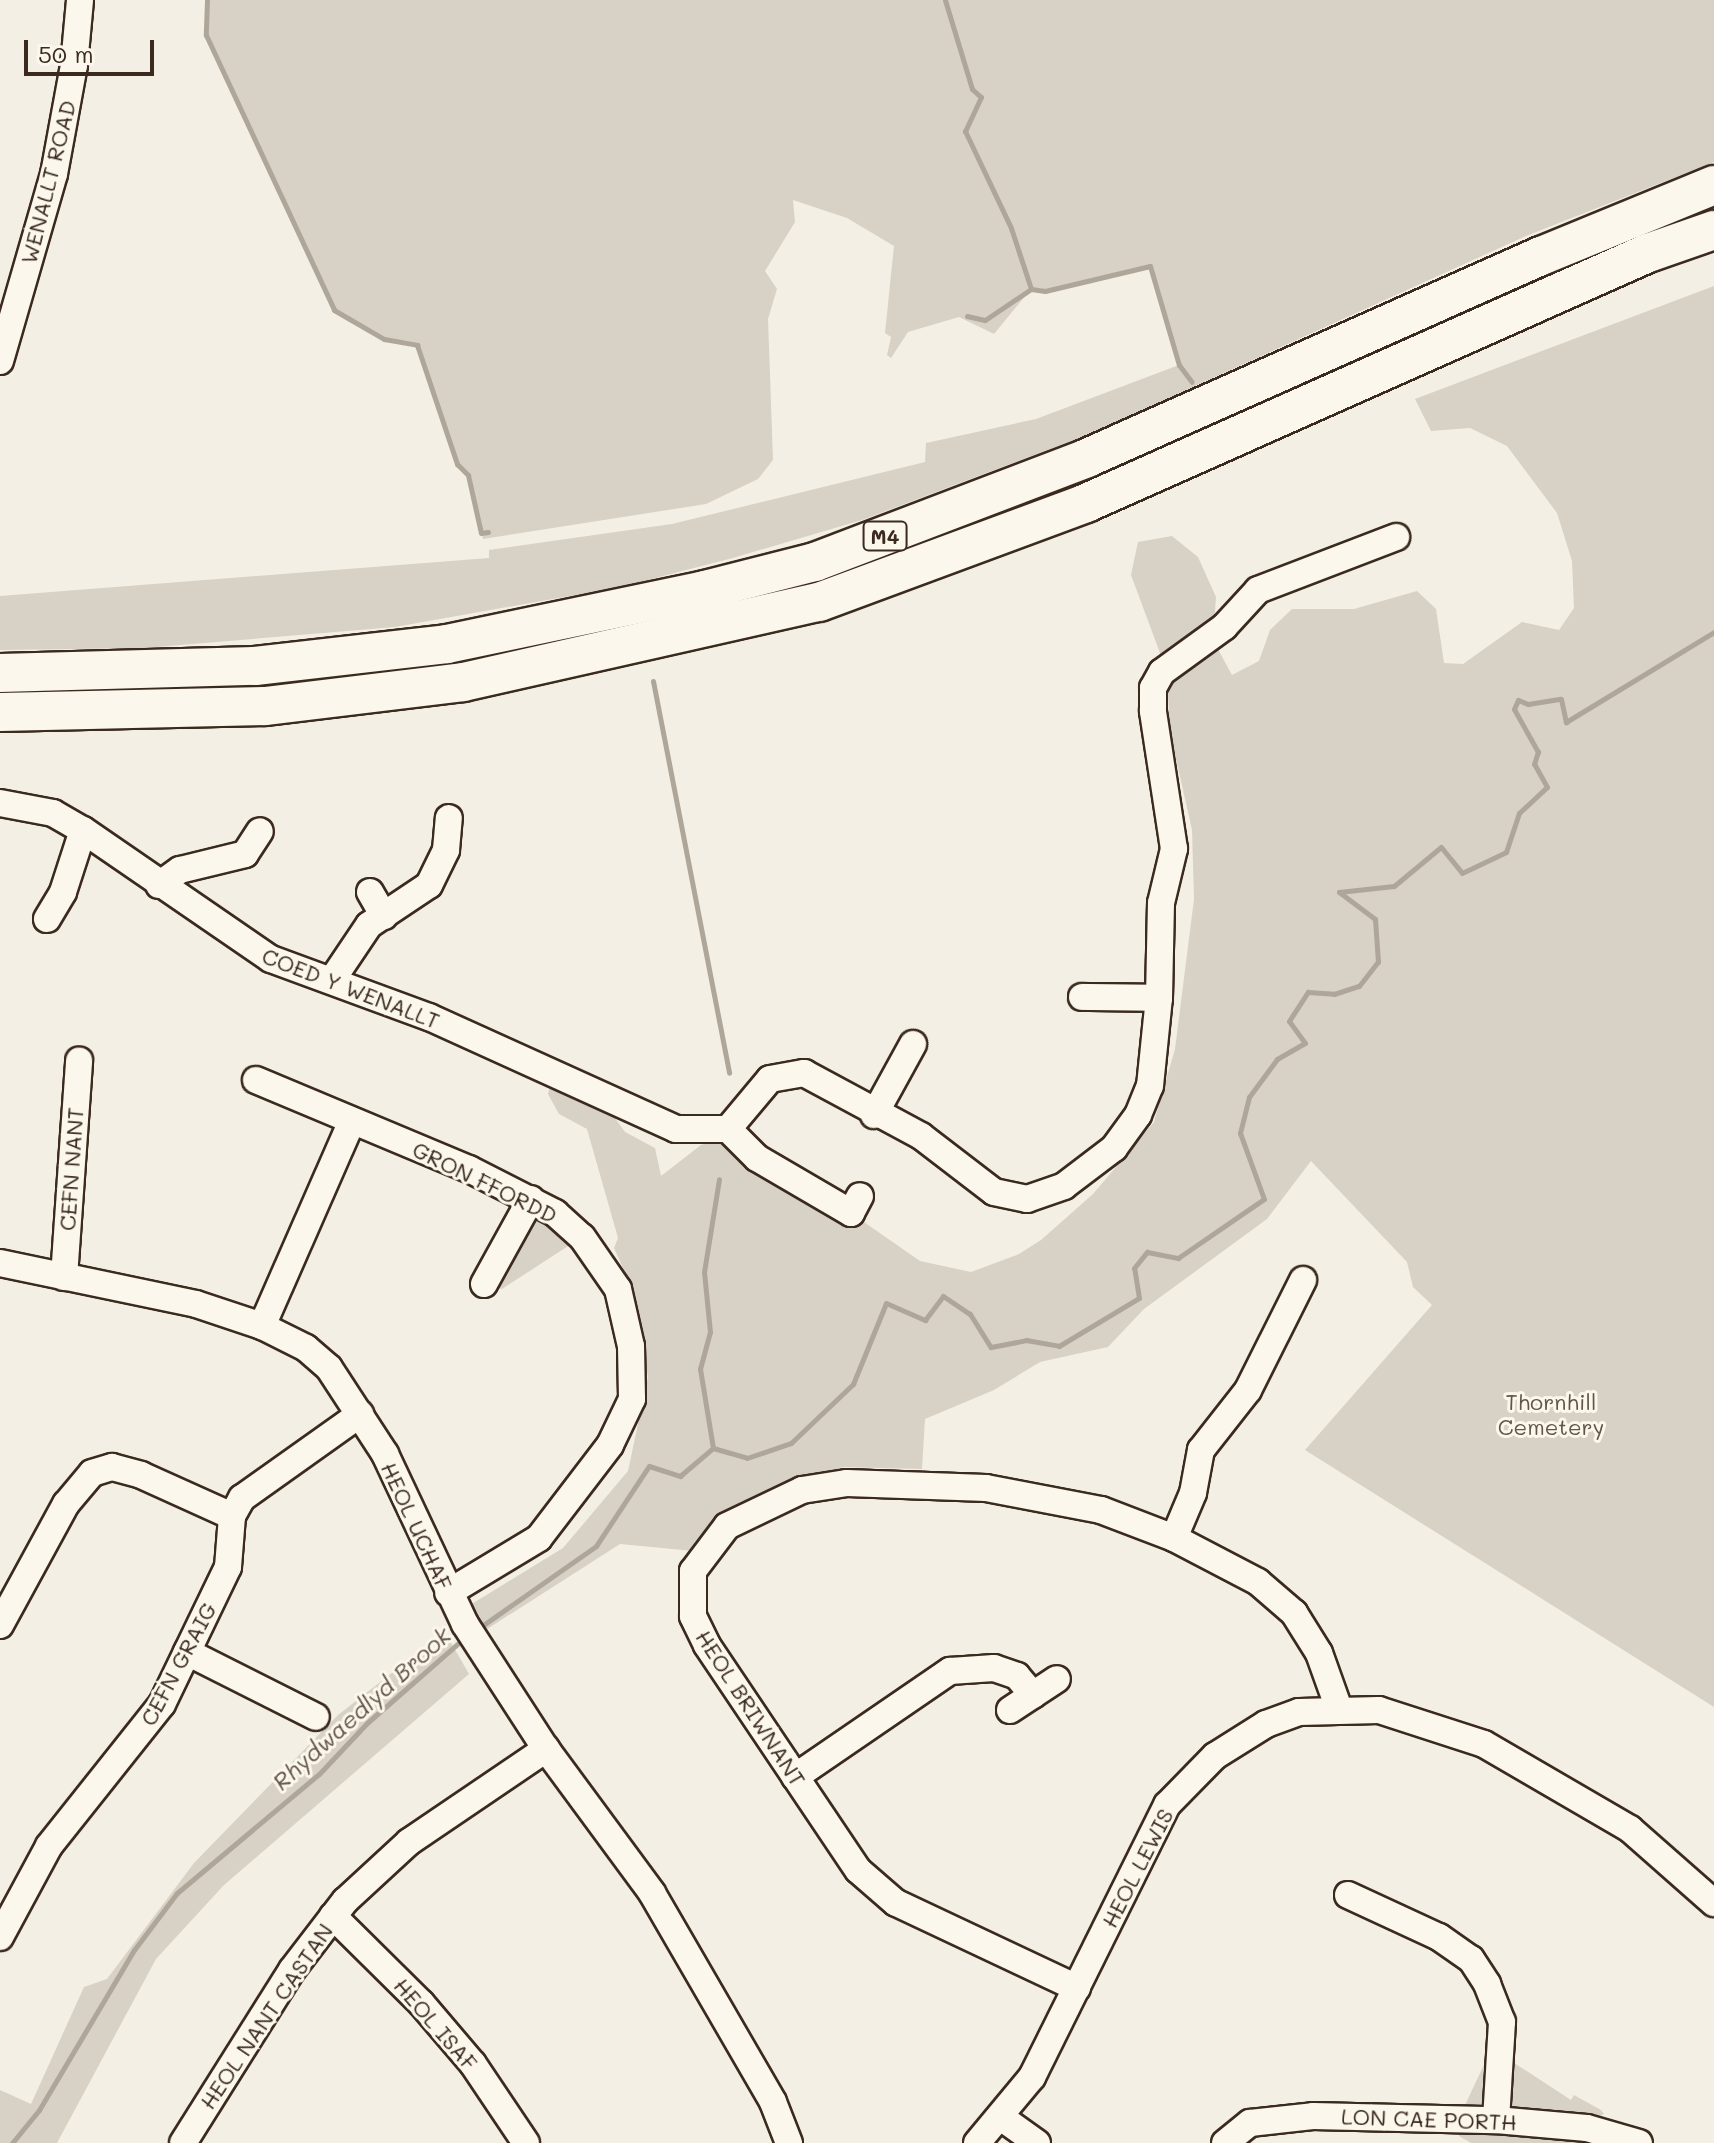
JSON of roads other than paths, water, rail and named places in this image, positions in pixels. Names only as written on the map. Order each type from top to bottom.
[{"type":"highway","name":"M4","points":[[0,673],[255,666],[447,644],[690,594],[815,562],[1087,458],[1541,256],[1714,185]]},
{"type":"highway","name":"M4","points":[[0,712],[265,706],[449,684],[819,602],[1071,509],[1648,253],[1714,230]]},
{"type":"street","name":"WENALLT ROAD","points":[[0,361],[60,147],[80,0]]},
{"type":"street","points":[[860,1196],[851,1213],[757,1158],[728,1129],[770,1079],[791,1071],[814,1077],[874,1115],[921,1136],[994,1192],[1027,1199],[1050,1193],[1114,1148],[1138,1115],[1154,1066],[1161,903],[1174,849],[1153,688],[1162,672],[1224,627],[1258,590],[1396,537]]},
{"type":"street","name":"COED Y WENALLT","points":[[0,803],[53,813],[83,830],[249,948],[429,1017],[676,1129],[728,1129]]},
{"type":"street","points":[[332,980],[356,940],[429,885],[440,869],[449,818]]},
{"type":"street","points":[[47,919],[63,892],[83,830]]},
{"type":"street","points":[[159,885],[180,870],[245,854],[260,831]]},
{"type":"street","points":[[370,892],[384,916]]},
{"type":"street","points":[[1082,997],[1159,998]]},
{"type":"street","points":[[874,1115],[913,1044]]},
{"type":"street","name":"CEFN NANT","points":[[64,1277],[79,1061]]},
{"type":"street","name":"GRON FFORDD","points":[[256,1080],[531,1199],[582,1237],[618,1289],[631,1346],[632,1399],[610,1445],[539,1538],[448,1593]]},
{"type":"street","points":[[262,1326],[352,1121]]},
{"type":"street","points":[[484,1284],[531,1199]]},
{"type":"street","name":"HEOL UCHAF","points":[[0,1263],[196,1304],[262,1326],[306,1348],[329,1368],[385,1454],[448,1593],[470,1632],[546,1749],[652,1893],[773,2102],[789,2143]]},
{"type":"street","points":[[1174,1538],[1193,1493],[1201,1450],[1248,1390],[1303,1280]]},
{"type":"street","points":[[0,1625],[66,1504],[92,1473],[112,1467],[141,1475],[232,1516],[242,1498],[267,1477],[360,1414]]},
{"type":"street","name":"HEOL BRIWNANT","points":[[1077,1988],[896,1903],[876,1888],[795,1777],[693,1616],[693,1571],[727,1526],[802,1490],[847,1483],[916,1483],[1045,1496],[1174,1538],[1258,1582],[1294,1613],[1319,1653],[1339,1709]]},
{"type":"street","name":"CEFN GRAIG","points":[[0,1937],[49,1846],[154,1715],[228,1567],[232,1516]]},
{"type":"street","points":[[187,1652],[316,1717]]},
{"type":"street","points":[[795,1777],[950,1671],[994,1668],[1017,1676],[1033,1695]]},
{"type":"street","points":[[1010,1710],[1057,1679]]},
{"type":"street","name":"HEOL LEWIS","points":[[977,2143],[1002,2118],[1032,2077],[1167,1805],[1215,1756],[1266,1724],[1299,1712],[1379,1710],[1497,1751],[1630,1829],[1714,1903]]},
{"type":"street","name":"HEOL NANT CASTAN","points":[[183,2143],[333,1916],[409,1842],[546,1749]]},
{"type":"street","points":[[1348,1895],[1439,1937],[1471,1959],[1502,2022],[1496,2120]]},
{"type":"street","name":"HEOL ISAF","points":[[333,1916],[430,2013],[473,2064],[526,2143]]},
{"type":"street","points":[[1002,2118],[1037,2143]]},
{"type":"street","name":"LON CAE PORTH","points":[[1225,2143],[1250,2123],[1270,2119],[1496,2120],[1587,2128],[1639,2143]]},
{"type":"waterway","points":[[207,0],[206,35],[334,310],[384,339],[417,345],[457,464],[468,475],[481,533],[488,532]]},
{"type":"waterway","points":[[945,0],[972,89],[981,97],[965,131],[1011,228],[1031,289]]},
{"type":"waterway","points":[[967,316],[985,320],[1031,289],[1045,291],[1150,266],[1179,365],[1192,382]]},
{"type":"waterway","name":"Rhydwaedlyd Brook","points":[[479,1628],[596,1546],[649,1466],[680,1476],[713,1448],[747,1458],[791,1443],[853,1384],[886,1303],[925,1320],[943,1296],[970,1314],[991,1347],[1026,1340],[1059,1346],[1139,1298],[1134,1268],[1147,1252],[1178,1258],[1264,1199],[1240,1133],[1249,1097],[1277,1059],[1305,1043],[1289,1021],[1308,992],[1334,994],[1359,986],[1378,962],[1375,919],[1339,892],[1394,886],[1441,847],[1462,873],[1506,852],[1519,813],[1547,787],[1534,764],[1538,752],[1514,709],[1518,700],[1528,704],[1561,699],[1566,722],[1714,632]]},
{"type":"waterway","points":[[653,681],[729,1073]]},
{"type":"waterway","points":[[713,1448],[700,1369],[710,1332],[704,1272],[719,1179]]},
{"type":"waterway","name":"Rhydwaedlyd Brook","points":[[12,2143],[39,2110],[134,1950],[177,1893],[319,1774],[367,1723],[464,1638]]},
{"type":"park label","name":"Thornhill Cemetery","points":[[1551,1414]]}]
